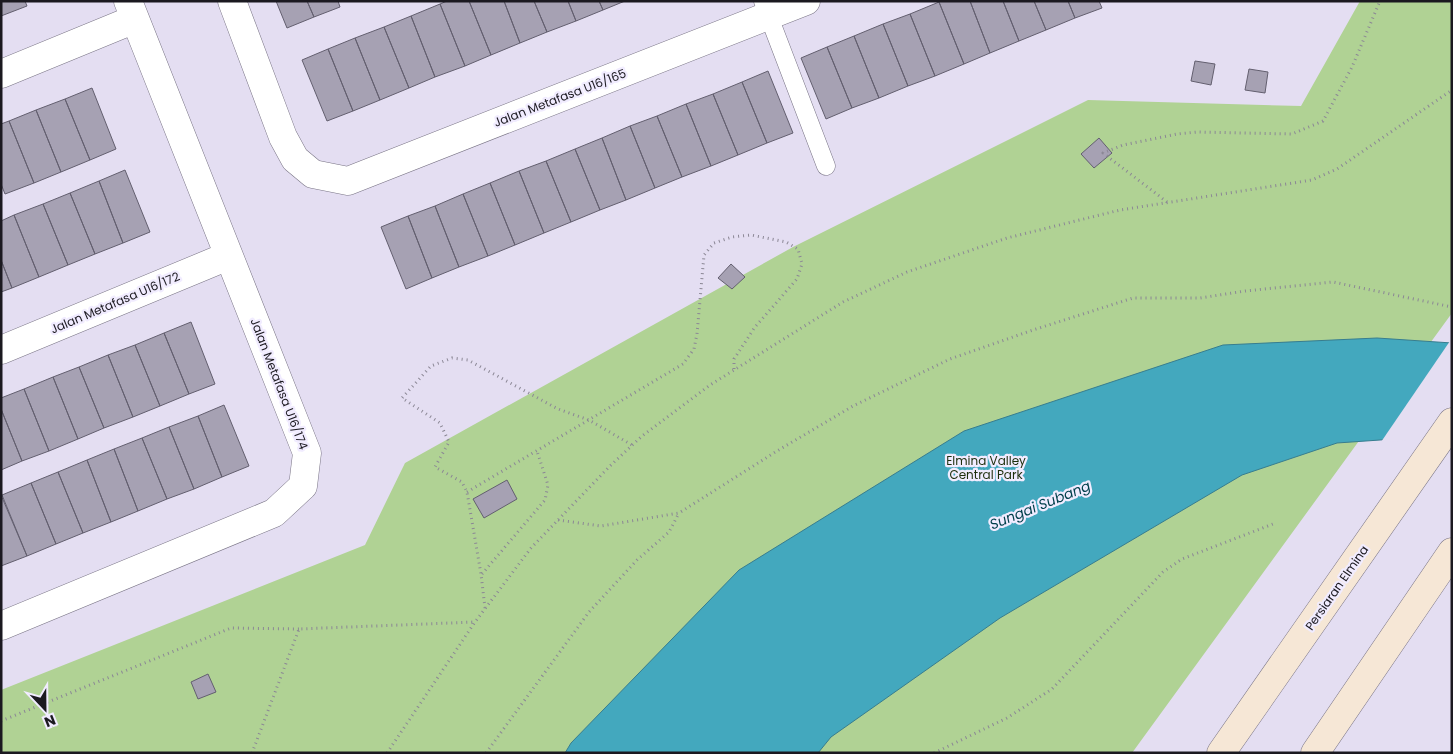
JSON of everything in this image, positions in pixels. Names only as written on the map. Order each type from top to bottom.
[{"type":"main road","name":"Persiaran Elmina","points":[[1221,753],[1452,422]]},
{"type":"main road","points":[[1315,753],[1452,552]]},
{"type":"street","name":"Jalan Metafasa U16/165","points":[[232,1],[283,137],[294,160],[313,174],[348,181],[766,9],[806,1]]},
{"type":"street","points":[[1,74],[131,10]]},
{"type":"street","name":"Jalan Metafasa U16/174","points":[[1,626],[274,513],[303,486],[307,453],[131,10]]},
{"type":"street","name":"Jalan Metafasa U16/172","points":[[1,350],[228,256]]},
{"type":"lane","points":[[766,9],[826,166]]},
{"type":"path","points":[[1168,203],[1103,153],[1123,145],[1177,134],[1197,132],[1292,134],[1323,121],[1352,67],[1380,1]]},
{"type":"path","points":[[387,753],[475,622],[531,548],[610,466],[642,436],[710,385],[843,302],[907,272],[1007,238],[1120,210],[1312,180],[1337,169],[1452,90]]},
{"type":"path","points":[[467,492],[683,364],[694,350],[704,255],[714,243],[732,237],[751,235],[786,242],[798,249],[802,264],[797,279],[755,327],[734,359],[734,370]]},
{"type":"path","points":[[558,520],[601,526],[679,513],[853,406],[950,359],[1134,298],[1200,298],[1245,291],[1333,282],[1452,307]]},
{"type":"path","points":[[485,609],[482,574],[467,492],[462,482],[435,467],[449,442],[440,423],[402,398],[430,366],[452,358],[468,360],[558,408],[589,420],[632,445]]},
{"type":"path","points":[[482,574],[545,500],[548,485],[537,450]]},
{"type":"path","points":[[486,753],[589,612],[637,560],[669,532],[679,513]]},
{"type":"path","points":[[934,753],[1007,718],[1052,689],[1163,572],[1182,559],[1273,524]]},
{"type":"path","points":[[1,721],[231,628],[299,628],[475,622]]},
{"type":"path","points":[[252,753],[299,628]]},
{"type":"green space","name":"Elmina Valley Central Park","points":[[1360,1],[1452,1],[1452,313],[1132,753],[1,753],[1,690],[365,545],[405,463],[793,247],[1088,100],[1301,106]]},
{"type":"water","name":"Sungai Subang","points":[[1377,338],[1452,343],[1452,435],[1337,443],[1242,475],[1000,618],[831,737],[818,753],[565,753],[571,743],[739,570],[964,431],[1223,345]]},
{"type":"pier","points":[[1450,341],[1452,341],[1452,438],[1381,442]]},
{"type":"building","points":[[1,1],[25,1],[27,6],[1,16]]},
{"type":"building","points":[[276,1],[307,1],[314,17],[287,28]]},
{"type":"building","points":[[307,1],[338,1],[340,7],[314,17]]},
{"type":"building","points":[[447,1],[469,1],[491,55],[465,66],[440,4]]},
{"type":"building","points":[[469,1],[504,1],[520,43],[491,55]]},
{"type":"building","points":[[504,1],[534,1],[547,32],[520,43]]},
{"type":"building","points":[[534,1],[568,1],[576,21],[547,32]]},
{"type":"building","points":[[568,1],[599,1],[603,10],[576,21]]},
{"type":"building","points":[[599,1],[625,1],[603,10]]},
{"type":"building","points":[[940,1],[970,1],[990,53],[964,64]]},
{"type":"building","points":[[970,1],[1003,1],[1019,41],[990,53]]},
{"type":"building","points":[[1003,1],[1034,1],[1046,30],[1019,41]]},
{"type":"building","points":[[1034,1],[1068,1],[1075,18],[1046,30]]},
{"type":"building","points":[[1068,1],[1099,1],[1102,8],[1075,18]]},
{"type":"building","points":[[939,2],[964,64],[935,76],[910,14]]},
{"type":"building","points":[[440,4],[465,66],[435,77],[411,16]]},
{"type":"building","points":[[910,14],[935,76],[908,86],[883,24]]},
{"type":"building","points":[[411,16],[435,77],[409,88],[384,27]]},
{"type":"building","points":[[883,24],[908,86],[879,98],[854,36]]},
{"type":"building","points":[[384,27],[409,88],[380,100],[355,38]]},
{"type":"building","points":[[854,36],[879,98],[852,108],[827,47]]},
{"type":"building","points":[[355,38],[380,100],[353,111],[328,49]]},
{"type":"building","points":[[827,47],[852,108],[826,119],[801,58]]},
{"type":"building","points":[[328,49],[353,111],[327,121],[302,60]]},
{"type":"building","points":[[1195,61],[1215,64],[1211,85],[1191,81]]},
{"type":"building","points":[[1249,69],[1268,72],[1265,93],[1245,90]]},
{"type":"building","points":[[768,71],[793,133],[767,143],[742,82]]},
{"type":"building","points":[[742,82],[767,143],[738,155],[713,94]]},
{"type":"building","points":[[92,88],[116,149],[90,160],[65,99]]},
{"type":"building","points":[[713,94],[738,155],[711,166],[686,104]]},
{"type":"building","points":[[65,99],[90,160],[61,172],[36,110]]},
{"type":"building","points":[[686,104],[711,166],[682,177],[657,116]]},
{"type":"building","points":[[36,110],[61,172],[34,183],[9,121]]},
{"type":"building","points":[[657,116],[682,177],[655,188],[630,126]]},
{"type":"building","points":[[9,121],[34,183],[5,194],[1,184],[1,124]]},
{"type":"building","points":[[630,126],[655,188],[626,200],[602,138]]},
{"type":"building","points":[[602,138],[626,200],[600,210],[575,149]]},
{"type":"building","points":[[1099,138],[1112,153],[1094,168],[1081,154]]},
{"type":"building","points":[[575,149],[600,210],[571,222],[546,161]]},
{"type":"building","points":[[546,161],[571,222],[544,233],[519,171]]},
{"type":"building","points":[[125,170],[150,232],[123,243],[99,181]]},
{"type":"building","points":[[519,171],[544,233],[515,245],[490,183]]},
{"type":"building","points":[[99,181],[123,243],[95,254],[70,193]]},
{"type":"building","points":[[490,183],[515,245],[488,256],[463,194]]},
{"type":"building","points":[[70,193],[95,254],[68,265],[43,204]]},
{"type":"building","points":[[463,194],[488,256],[459,267],[435,206]]},
{"type":"building","points":[[43,204],[68,265],[39,277],[14,215]]},
{"type":"building","points":[[435,206],[459,267],[432,278],[408,216]]},
{"type":"building","points":[[14,215],[39,277],[12,288],[1,260],[1,221]]},
{"type":"building","points":[[408,216],[432,278],[406,289],[381,227]]},
{"type":"building","points":[[1,260],[12,288],[1,292]]},
{"type":"building","points":[[731,264],[745,277],[732,289],[718,278]]},
{"type":"building","points":[[191,322],[215,384],[189,394],[164,333]]},
{"type":"building","points":[[164,333],[189,394],[160,406],[135,345]]},
{"type":"building","points":[[135,345],[160,406],[133,417],[108,355]]},
{"type":"building","points":[[108,355],[133,417],[104,428],[79,367]]},
{"type":"building","points":[[79,367],[104,428],[78,439],[53,377]]},
{"type":"building","points":[[53,377],[78,439],[49,451],[24,389]]},
{"type":"building","points":[[24,389],[49,451],[22,461],[1,409],[1,398]]},
{"type":"building","points":[[224,405],[249,466],[222,477],[198,416]]},
{"type":"building","points":[[1,409],[22,461],[1,470]]},
{"type":"building","points":[[198,416],[222,477],[194,489],[169,427]]},
{"type":"building","points":[[169,427],[194,489],[167,499],[142,438]]},
{"type":"building","points":[[142,438],[167,499],[138,511],[114,449]]},
{"type":"building","points":[[114,449],[138,511],[111,522],[87,460]]},
{"type":"building","points":[[87,460],[111,522],[83,533],[58,472]]},
{"type":"building","points":[[58,472],[83,533],[56,544],[31,483]]},
{"type":"building","points":[[507,480],[517,499],[484,518],[473,499]]},
{"type":"building","points":[[31,483],[56,544],[27,556],[2,495]]},
{"type":"building","points":[[1,495],[27,556],[1,566]]},
{"type":"building","points":[[208,674],[216,692],[198,699],[191,682]]}]
